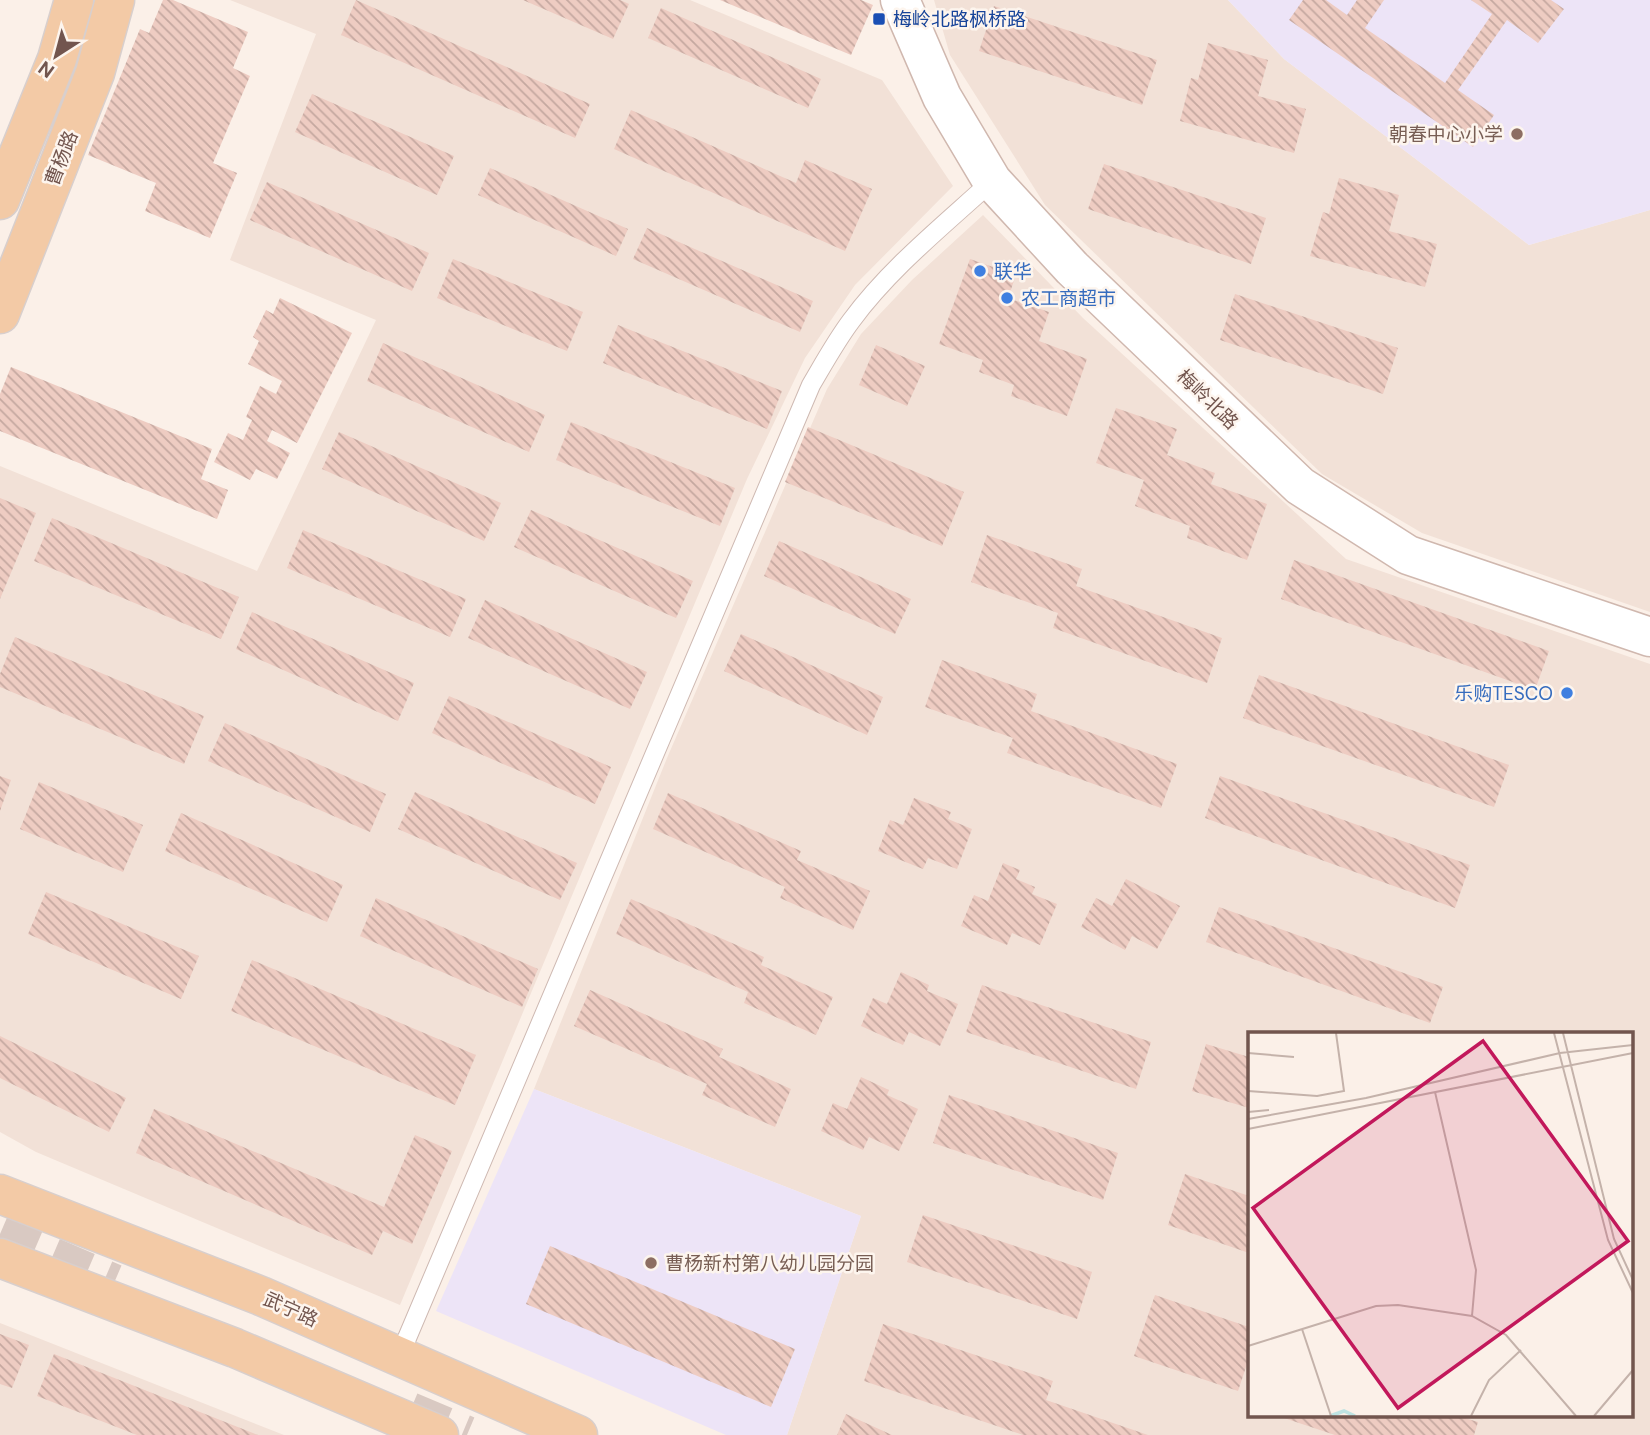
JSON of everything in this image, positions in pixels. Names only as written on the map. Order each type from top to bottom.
[{"type":"main road","name":"曹杨路","points":[[0,200],[57,59],[74,0]]},
{"type":"main road","name":"曹杨路","points":[[0,314],[94,73],[115,0]]},
{"type":"main road","name":"武宁路","points":[[0,1195],[261,1296],[578,1435]]},
{"type":"main road","points":[[0,1258],[235,1348],[439,1435]]},
{"type":"street","name":"梅岭北路","points":[[900,0],[942,97],[992,181],[1072,268],[1300,486],[1408,555],[1650,637]]},
{"type":"lane","points":[[399,1357],[811,385],[852,320],[874,294],[902,264],[992,181]]},
{"type":"shaded area","points":[[230,0],[690,0],[882,80],[953,186],[855,285],[805,358],[747,479],[400,1305],[36,1152],[0,1132],[0,466],[257,571],[376,320],[230,260],[316,34]]},
{"type":"shaded area","points":[[934,0],[1228,0],[1284,59],[1529,245],[1650,210],[1650,612],[1422,533],[1322,474],[1045,205],[950,55]]},
{"type":"shaded area","name":"朝春中心小学","points":[[1228,0],[1650,0],[1650,210],[1529,245],[1284,59]]},
{"type":"shaded area","points":[[983,215],[1083,318],[1346,559],[1650,664],[1650,1435],[787,1435],[861,1216],[534,1089],[667,758],[827,389],[861,334],[912,280]]},
{"type":"shaded area","name":"曹杨新村第八幼儿园分园","points":[[534,1089],[861,1216],[787,1435],[726,1435],[436,1311]]},
{"type":"shaded area","points":[[0,1323],[284,1435],[0,1435]]},
{"type":"building","points":[[163,0],[173,0],[248,32],[233,68],[250,76],[213,163],[237,173],[210,238],[145,211],[156,183],[88,155],[140,29],[149,33]]},
{"type":"building","points":[[356,0],[590,104],[575,138],[341,35]]},
{"type":"building","points":[[523,0],[620,0],[629,4],[613,39]]},
{"type":"building","points":[[720,0],[861,0],[873,5],[851,55]]},
{"type":"building","points":[[1303,0],[1326,0],[1347,15],[1357,0],[1384,0],[1365,28],[1445,83],[1492,14],[1471,0],[1551,0],[1564,9],[1538,43],[1507,20],[1458,90],[1494,115],[1473,147],[1289,20]]},
{"type":"building","points":[[994,6],[1157,60],[1142,105],[979,51]]},
{"type":"building","points":[[661,8],[821,79],[808,108],[648,38]]},
{"type":"building","points":[[1208,43],[1268,60],[1258,96],[1306,109],[1294,153],[1180,121],[1191,78],[1198,80]]},
{"type":"building","points":[[312,94],[454,156],[437,195],[295,132]]},
{"type":"building","points":[[631,110],[796,183],[805,160],[872,189],[845,251],[614,149]]},
{"type":"building","points":[[1104,164],[1266,218],[1251,264],[1088,209]]},
{"type":"building","points":[[490,168],[628,229],[616,256],[478,195]]},
{"type":"building","points":[[1339,178],[1399,195],[1389,231],[1437,244],[1425,287],[1310,256],[1323,212],[1329,214]]},
{"type":"building","points":[[267,182],[429,253],[412,291],[250,220]]},
{"type":"building","points":[[647,228],[813,301],[800,332],[633,259]]},
{"type":"building","points":[[453,259],[583,312],[567,351],[437,298]]},
{"type":"building","points":[[970,259],[1016,275],[1008,298],[1049,312],[1039,341],[1087,359],[1067,416],[1011,396],[1014,385],[979,372],[983,360],[939,344]]},
{"type":"building","points":[[1235,294],[1398,348],[1383,394],[1220,340]]},
{"type":"building","points":[[280,298],[352,333],[297,443],[272,430],[267,441],[290,453],[277,479],[256,469],[250,480],[214,462],[228,433],[243,440],[252,420],[246,417],[260,386],[276,394],[282,381],[248,364],[259,341],[253,337],[266,310],[273,314]]},
{"type":"building","points":[[618,325],[782,391],[767,429],[603,363]]},
{"type":"building","points":[[383,343],[545,415],[529,452],[367,381]]},
{"type":"building","points":[[876,345],[925,366],[907,406],[859,385]]},
{"type":"building","points":[[11,367],[212,449],[201,479],[228,490],[217,519],[0,431],[0,394]]},
{"type":"building","points":[[1116,408],[1177,429],[1167,455],[1215,473],[1211,484],[1267,504],[1247,560],[1187,538],[1190,526],[1135,506],[1144,480],[1096,463]]},
{"type":"building","points":[[571,422],[735,488],[720,526],[556,460]]},
{"type":"building","points":[[808,427],[964,492],[942,546],[785,482]]},
{"type":"building","points":[[339,432],[501,503],[484,541],[322,469]]},
{"type":"building","points":[[0,498],[36,513],[0,599]]},
{"type":"building","points":[[531,510],[693,581],[676,618],[514,547]]},
{"type":"building","points":[[52,518],[239,597],[221,639],[34,561]]},
{"type":"building","points":[[303,530],[466,599],[450,637],[287,568]]},
{"type":"building","points":[[987,535],[1082,569],[1076,586],[1222,638],[1207,683],[1053,628],[1058,613],[971,582]]},
{"type":"building","points":[[779,541],[911,599],[895,634],[764,576]]},
{"type":"building","points":[[1294,560],[1549,651],[1535,690],[1281,599]]},
{"type":"building","points":[[485,600],[647,672],[630,709],[468,638]]},
{"type":"building","points":[[252,612],[414,683],[398,721],[236,649]]},
{"type":"building","points":[[741,634],[883,697],[867,735],[724,671]]},
{"type":"building","points":[[15,637],[204,716],[184,764],[0,687],[0,674]]},
{"type":"building","points":[[942,660],[1037,694],[1031,711],[1177,764],[1161,808],[1007,753],[1013,738],[925,707]]},
{"type":"building","points":[[1259,675],[1509,765],[1494,807],[1243,718]]},
{"type":"building","points":[[449,696],[611,767],[595,804],[432,733]]},
{"type":"building","points":[[225,723],[386,794],[370,832],[208,761]]},
{"type":"building","points":[[0,776],[11,780],[0,811]]},
{"type":"building","points":[[1220,776],[1470,865],[1455,908],[1205,818]]},
{"type":"building","points":[[39,782],[143,825],[123,872],[20,829]]},
{"type":"building","points":[[415,792],[577,863],[560,900],[398,829]]},
{"type":"building","points":[[668,793],[801,851],[797,860],[870,891],[853,930],[780,898],[785,887],[653,829]]},
{"type":"building","points":[[914,798],[951,812],[948,819],[972,829],[957,869],[928,858],[923,869],[878,851],[890,820],[903,825]]},
{"type":"building","points":[[181,813],[343,885],[327,922],[165,851]]},
{"type":"building","points":[[1003,863],[1020,870],[1016,879],[1035,887],[1032,894],[1057,904],[1040,945],[1012,933],[1007,945],[961,926],[974,895],[988,901]]},
{"type":"building","points":[[1126,879],[1180,906],[1157,949],[1132,936],[1125,950],[1081,927],[1096,898],[1112,906]]},
{"type":"building","points":[[46,892],[199,956],[181,999],[28,934]]},
{"type":"building","points":[[376,898],[538,969],[522,1007],[360,936]]},
{"type":"building","points":[[631,899],[764,957],[761,965],[833,997],[816,1035],[744,1003],[748,992],[616,934]]},
{"type":"building","points":[[1219,907],[1443,987],[1430,1023],[1206,942]]},
{"type":"building","points":[[252,960],[476,1055],[455,1105],[231,1011]]},
{"type":"building","points":[[901,972],[929,985],[927,991],[958,1004],[940,1046],[909,1032],[903,1045],[861,1026],[873,998],[887,1004]]},
{"type":"building","points":[[982,985],[1151,1042],[1136,1089],[966,1032]]},
{"type":"building","points":[[590,990],[723,1049],[719,1057],[791,1089],[775,1127],[702,1095],[707,1084],[574,1026]]},
{"type":"building","points":[[0,1036],[126,1098],[109,1132],[0,1078]]},
{"type":"building","points":[[1206,1044],[1248,1057],[1248,1108],[1192,1091]]},
{"type":"building","points":[[861,1077],[889,1090],[887,1095],[918,1109],[899,1151],[869,1137],[863,1150],[821,1131],[833,1103],[847,1109]]},
{"type":"building","points":[[949,1095],[1118,1153],[1103,1200],[933,1143]]},
{"type":"building","points":[[154,1109],[384,1207],[415,1135],[452,1151],[412,1244],[383,1231],[372,1255],[136,1153]]},
{"type":"building","points":[[1185,1174],[1248,1196],[1248,1253],[1168,1225]]},
{"type":"building","points":[[923,1215],[1092,1272],[1077,1319],[907,1262]]},
{"type":"building","points":[[550,1246],[795,1349],[771,1407],[526,1304]]},
{"type":"building","points":[[1155,1295],[1248,1327],[1248,1361],[1238,1391],[1134,1356]]},
{"type":"building","points":[[883,1324],[1053,1381],[1046,1400],[1148,1435],[1023,1435],[864,1381]]},
{"type":"building","points":[[0,1334],[29,1345],[12,1388],[0,1384]]},
{"type":"building","points":[[54,1354],[258,1435],[137,1435],[37,1396]]},
{"type":"building","points":[[846,1414],[892,1435],[837,1435]]},
{"type":"building","points":[[1284,1418],[1465,1418],[1478,1422],[1474,1435],[1335,1435]]},
{"type":"tunnel","points":[[0,1234],[114,1283]]},
{"type":"tunnel","points":[[410,1411],[467,1435]]},
{"type":"place","name":"梅岭北路枫桥路","points":[[879,19]]},
{"type":"place","name":"朝春中心小学","points":[[1517,134]]},
{"type":"place","name":"联华","points":[[980,271]]},
{"type":"place","name":"农工商超市","points":[[1007,298]]},
{"type":"place","name":"乐购TESCO","points":[[1567,693]]},
{"type":"place","name":"曹杨新村第八幼儿园分园","points":[[651,1263]]}]
